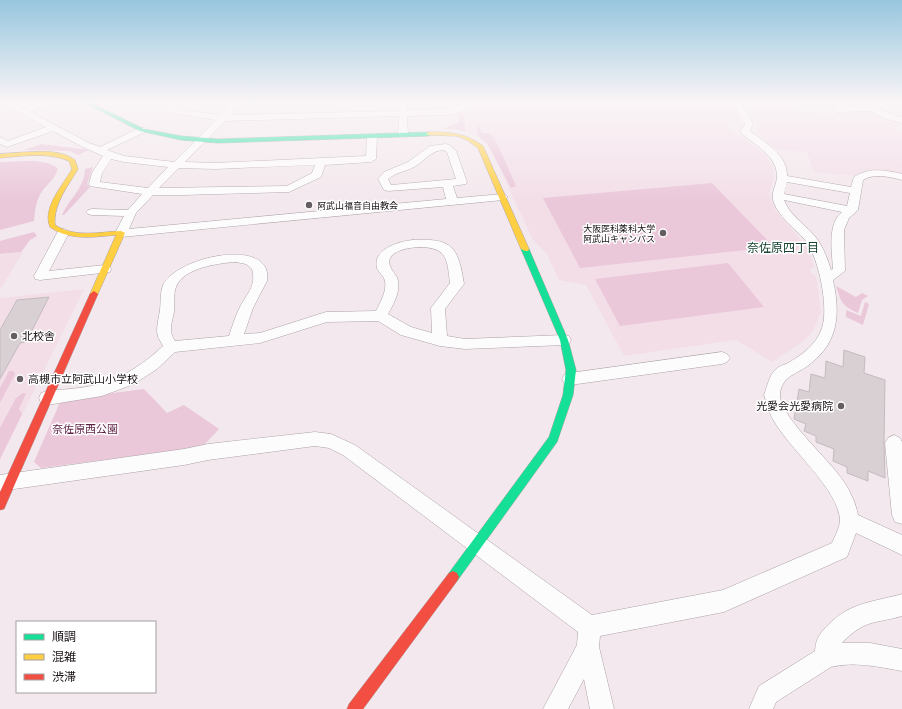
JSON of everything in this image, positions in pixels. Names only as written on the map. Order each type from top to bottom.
[{"type":"street","points":[[0,140],[7,144],[32,135]]},
{"type":"street","points":[[66,135],[109,155],[137,161],[176,165],[215,166],[371,160],[372,136]]},
{"type":"street","points":[[100,150],[131,135]]},
{"type":"street","points":[[165,135],[200,140],[400,135]]},
{"type":"street","points":[[0,506],[5,483],[47,398],[121,232],[131,213],[205,135]]},
{"type":"street","points":[[354,709],[478,544],[554,439],[568,395],[571,370],[564,340],[482,147],[474,140],[458,135]]},
{"type":"street","points":[[588,637],[724,600],[840,550],[850,521],[846,504],[832,480],[801,445],[780,417],[772,395],[779,375],[802,362],[819,346],[829,327],[829,299],[821,258],[814,243],[781,203],[783,178],[782,171],[770,151],[749,135]]},
{"type":"street","points":[[446,147],[451,151],[462,182],[447,183],[388,188],[383,179],[388,174],[412,164],[433,148],[446,147]]},
{"type":"street","points":[[0,156],[58,155],[72,160],[75,169],[50,218],[50,222],[54,228],[63,233],[78,235],[503,197]]},
{"type":"street","points":[[109,155],[97,173],[94,184],[151,191],[182,192],[289,189],[317,175],[322,162]]},
{"type":"street","points":[[826,279],[839,270],[838,230],[844,216],[851,210],[855,199],[858,179],[863,175],[878,173],[902,177]]},
{"type":"street","points":[[783,178],[856,191]]},
{"type":"street","points":[[447,183],[452,201]]},
{"type":"street","points":[[781,203],[851,210]]},
{"type":"street","points":[[92,212],[131,213]]},
{"type":"street","points":[[63,233],[38,280],[105,269]]},
{"type":"street","points":[[380,316],[392,284],[390,276],[385,272],[383,266],[384,258],[390,251],[400,246],[439,245],[450,252],[455,269],[457,284],[438,308],[440,341]]},
{"type":"street","points":[[171,347],[164,335],[170,285],[179,274],[193,266],[221,259],[249,260],[260,270],[261,277],[246,309],[235,339]]},
{"type":"street","points":[[47,398],[102,390],[128,380],[152,365],[171,347],[235,339],[260,338],[326,317],[380,316],[406,331],[440,341],[465,344],[564,340]]},
{"type":"street","points":[[570,379],[722,358]]},
{"type":"street","points":[[5,483],[164,460],[208,452],[315,439],[331,442],[349,450],[478,544],[588,637],[602,709]]},
{"type":"street","points":[[894,443],[902,516]]},
{"type":"street","points":[[850,521],[902,545]]},
{"type":"street","points":[[826,657],[827,642],[854,617],[865,613],[890,609],[902,605]]},
{"type":"street","points":[[556,709],[588,637]]},
{"type":"street","points":[[761,709],[767,694],[826,657],[838,654],[870,654],[902,660]]},
{"type":"shaded area","name":"大阪医科薬科大学 阿武山キャンパス","points":[[474,135],[739,135],[765,154],[772,167],[774,176],[769,196],[776,211],[810,252],[814,268],[810,268],[811,274],[816,276],[821,312],[813,331],[805,340],[772,362],[736,340],[624,356],[586,285],[559,280],[547,254],[533,240],[490,148]]},
{"type":"shaded area","points":[[759,135],[902,135],[902,175],[868,171],[855,176],[814,172],[807,152],[775,149]]},
{"type":"shaded area","points":[[23,252],[0,290],[0,255]]},
{"type":"shaded area","name":"高槻市立阿武山小学校","points":[[84,289],[0,460],[0,298]]},
{"type":"green space","points":[[479,135],[491,135],[499,147],[516,186],[511,188],[487,143]]},
{"type":"green space","points":[[41,144],[89,150],[78,155],[70,151],[24,150]]},
{"type":"green space","points":[[0,162],[39,162],[53,165],[58,169],[37,201],[34,221],[0,230]]},
{"type":"green space","points":[[93,167],[87,184],[90,187],[64,215],[62,215],[82,182],[85,169]]},
{"type":"green space","points":[[712,183],[774,247],[580,268],[543,198]]},
{"type":"green space","points":[[34,232],[37,236],[30,240],[21,252],[0,254],[0,241]]},
{"type":"green space","points":[[728,263],[764,307],[620,326],[595,279]]},
{"type":"green space","points":[[836,286],[856,297],[862,293],[868,296],[862,300],[858,313],[845,306],[839,296]]},
{"type":"green space","points":[[865,302],[869,304],[863,325],[846,317],[846,310],[861,316]]},
{"type":"green space","points":[[9,371],[13,371],[15,374],[0,403],[0,388]]},
{"type":"green space","name":"奈佐原西公園","points":[[144,389],[167,413],[184,405],[219,429],[202,447],[41,468],[34,462],[61,400]]},
{"type":"green space","points":[[23,393],[26,393],[19,409],[22,414],[0,459],[0,428],[16,398]]},
{"type":"building","name":"北校舎","points":[[49,297],[26,342],[20,343],[0,379],[0,330],[17,300]]},
{"type":"building","name":"光愛会光愛病院","points":[[844,350],[865,357],[864,373],[885,380],[885,478],[868,471],[868,481],[847,473],[847,467],[833,461],[834,449],[816,442],[816,436],[804,431],[806,424],[794,419],[799,389],[809,392],[811,374],[825,378],[826,361],[843,367]]},
{"type":"traffic: fast","points":[[167,135],[181,138],[218,141],[396,135]]},
{"type":"traffic: fast","points":[[453,577],[553,439],[568,395],[571,370],[564,340],[525,249]]},
{"type":"traffic: slow","points":[[458,135],[475,142],[481,147],[525,249]]},
{"type":"traffic: slow","points":[[0,156],[46,154],[72,160],[75,169],[62,189],[55,204],[51,219],[52,226],[67,234],[85,236],[121,233],[94,294]]},
{"type":"traffic: jam","points":[[0,505],[94,294]]},
{"type":"traffic: jam","points":[[354,709],[453,577]]},
{"type":"place","name":"阿武山福音自由教会","points":[[309,205]]},
{"type":"place","name":"大阪医科薬科大学 阿武山キャンパス","points":[[663,233]]},
{"type":"place","name":"北校舎","points":[[14,336]]},
{"type":"place","name":"高槻市立阿武山小学校","points":[[20,379]]},
{"type":"place","name":"光愛会光愛病院","points":[[841,406]]},
{"type":"district","name":"奈佐原四丁目","points":[[783,247]]}]
